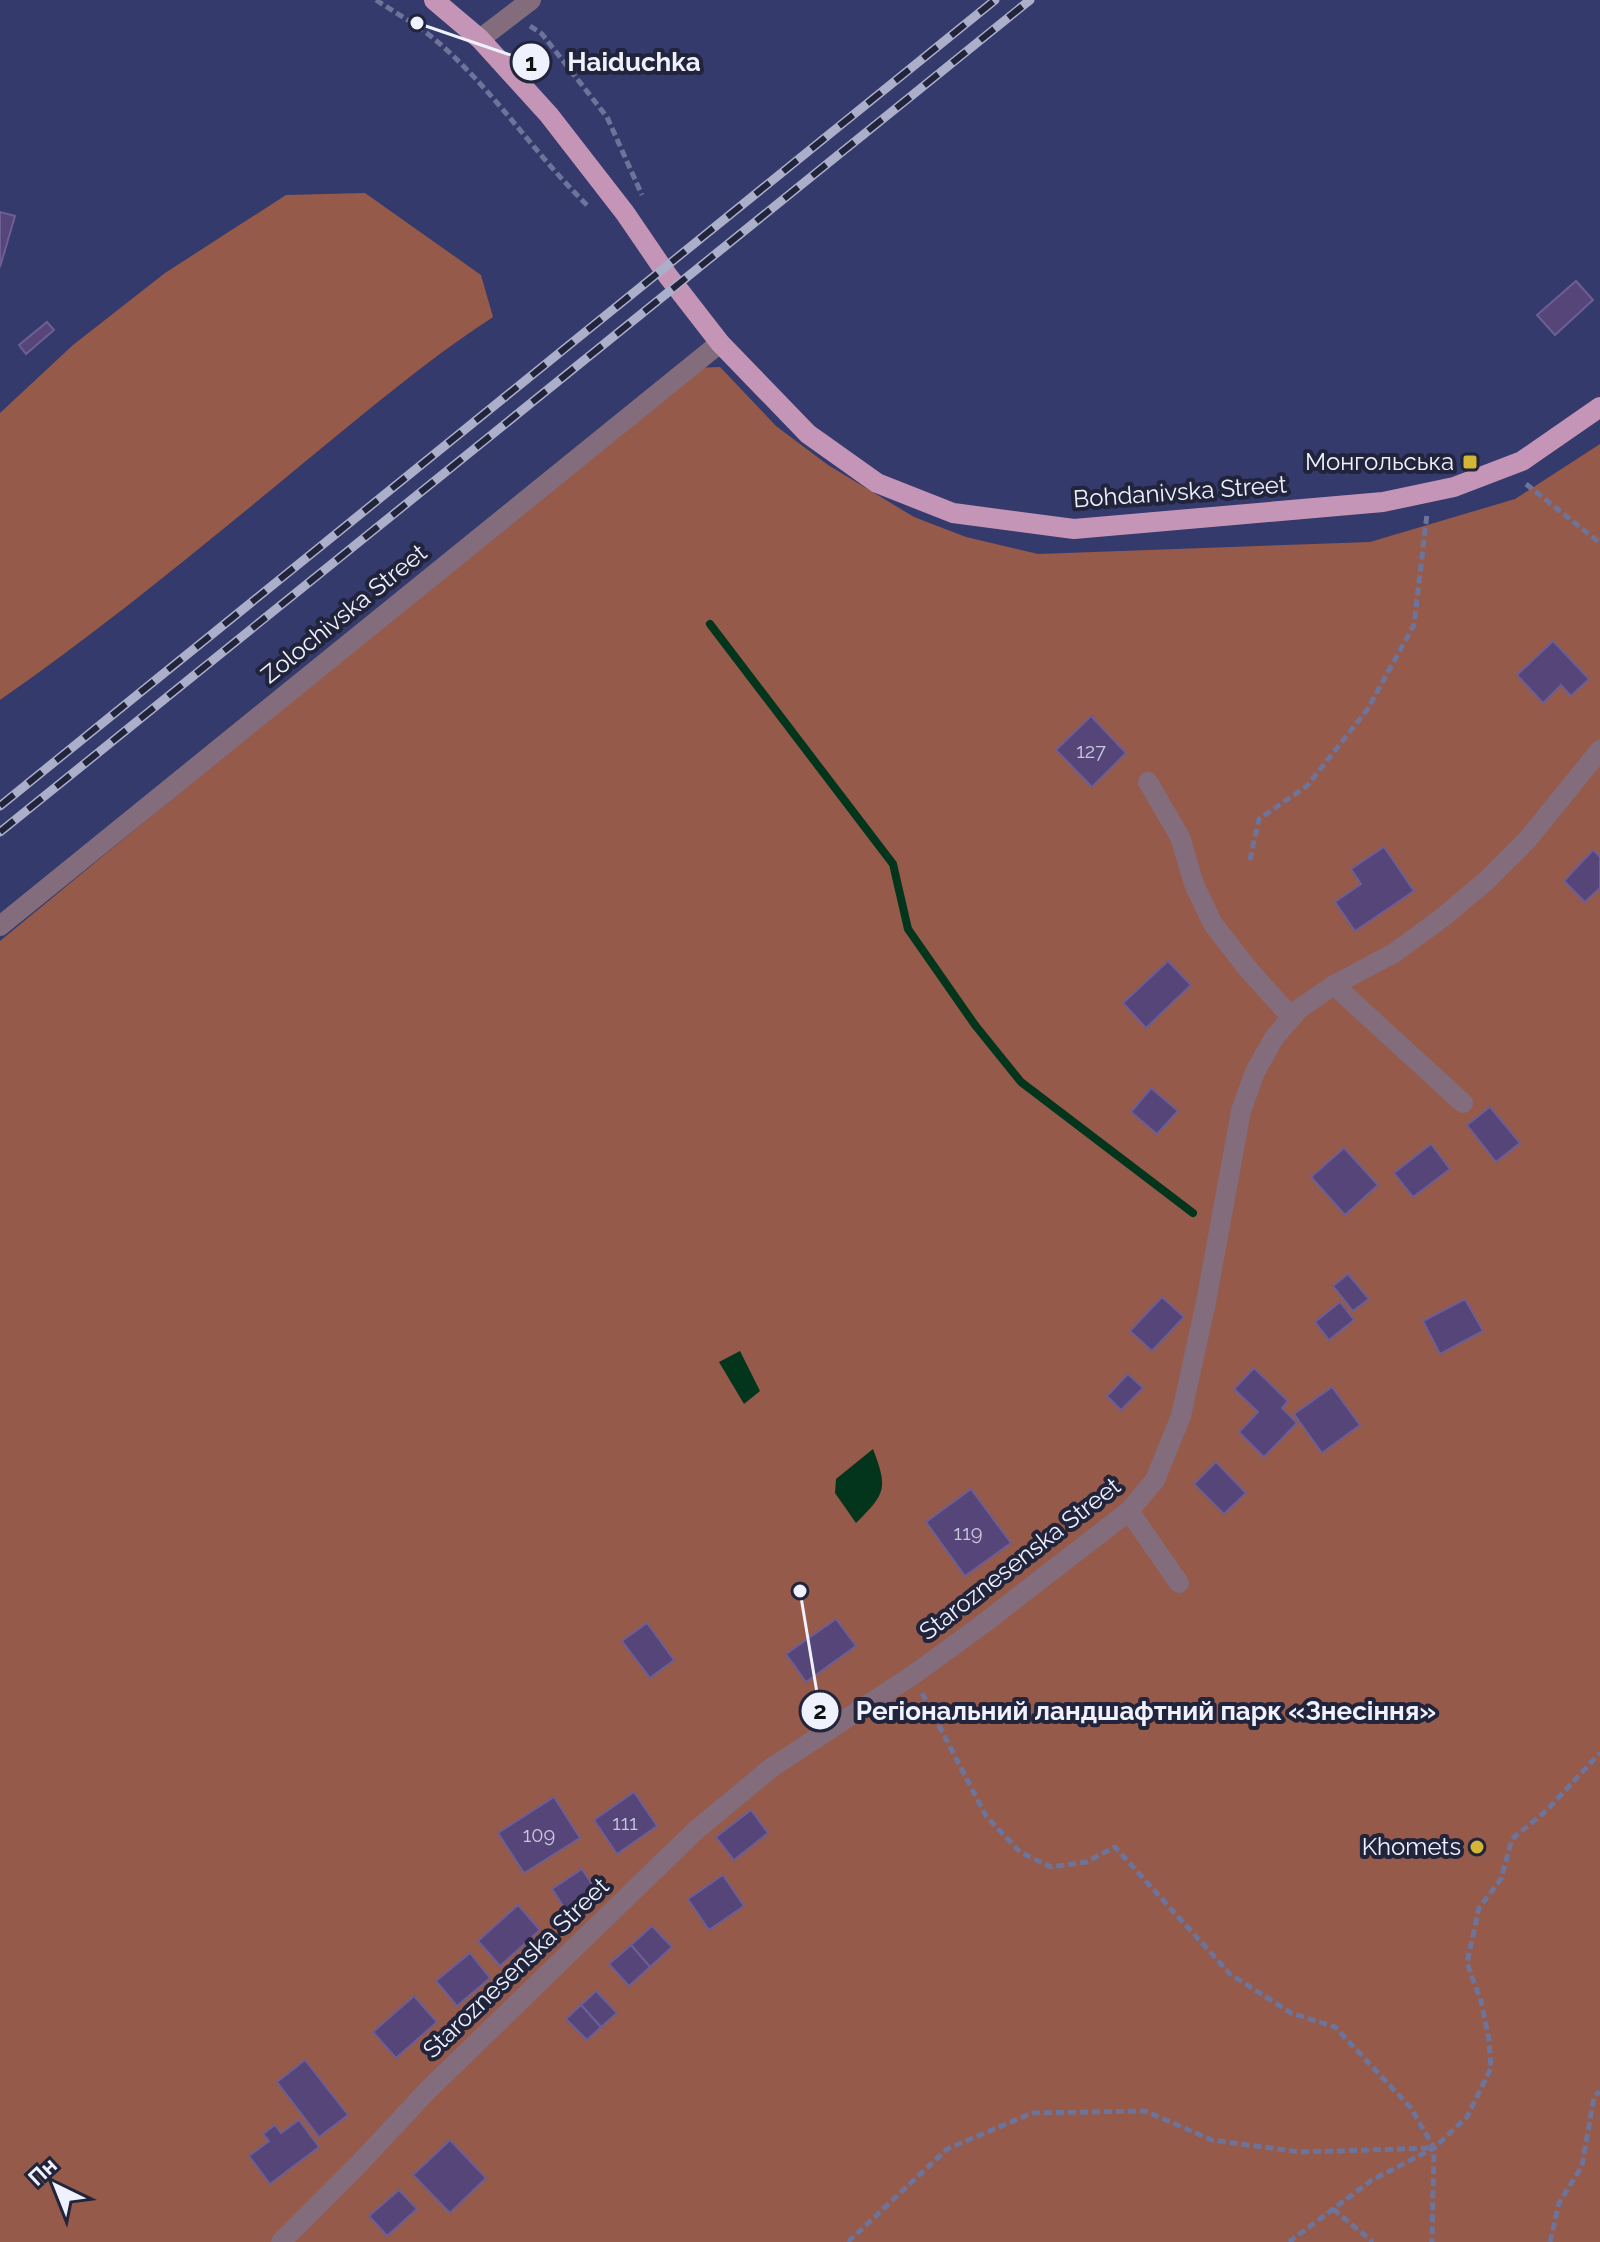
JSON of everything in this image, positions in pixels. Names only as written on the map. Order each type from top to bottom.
[{"type":"main road","name":"Bohdanivska Street","points":[[434,0],[480,39],[549,115],[720,343],[808,434],[877,483],[953,513],[1074,529],[1383,502],[1454,487],[1522,461],[1600,407]]},
{"type":"street","points":[[480,39],[512,7],[531,0]]},
{"type":"street","name":"Zolochivska Street","points":[[0,926],[720,343]]},
{"type":"street","name":"Staroznesenska Street","points":[[281,2242],[428,2090],[695,1831],[771,1768],[913,1675],[1129,1511],[1155,1480],[1181,1416],[1206,1302],[1241,1111],[1255,1072],[1274,1038],[1291,1017],[1334,985],[1394,953],[1487,880],[1528,839],[1600,750]]},
{"type":"street","points":[[1148,782],[1180,837],[1194,884],[1213,924],[1291,1017]]},
{"type":"street","points":[[1334,985],[1463,1103]]},
{"type":"street","points":[[1129,1511],[1179,1583]]},
{"type":"path","points":[[376,0],[433,38],[492,96],[566,184],[601,219],[625,213]]},
{"type":"path","points":[[542,34],[607,117],[648,209]]},
{"type":"path","points":[[1508,466],[1600,543]]},
{"type":"path","points":[[1250,860],[1259,819],[1307,786],[1367,710],[1414,625],[1427,515],[1423,493]]},
{"type":"path","points":[[913,1675],[986,1816],[1020,1852],[1051,1867],[1086,1862],[1115,1847],[1230,1974],[1291,2013],[1335,2027],[1411,2108],[1434,2148],[1432,2242]]},
{"type":"path","points":[[1289,2242],[1372,2180],[1434,2148],[1467,2117],[1491,2068],[1481,2001],[1467,1963],[1479,1908],[1501,1879],[1512,1839],[1547,1810],[1600,1753]]},
{"type":"path","points":[[1550,2242],[1559,2203],[1582,2166],[1594,2097],[1600,2091]]},
{"type":"path","points":[[1594,2097],[1600,2107]]},
{"type":"path","points":[[848,2242],[947,2149],[1032,2113],[1145,2111],[1212,2140],[1300,2152],[1434,2148]]},
{"type":"path","points":[[1333,2209],[1373,2242]]},
{"type":"shaded area","points":[[365,193],[481,275],[493,317],[372,407],[153,586],[0,700],[0,413],[73,345],[165,273],[286,195]]},
{"type":"shaded area","points":[[720,367],[776,426],[828,465],[914,517],[966,537],[1038,554],[1370,542],[1515,499],[1600,444],[1600,2242],[0,2242],[0,941],[694,368]]},
{"type":"shaded area","points":[[740,1351],[760,1391],[744,1404],[719,1362]]},
{"type":"shaded area","points":[[873,1449],[881,1473],[881,1490],[879,1497],[856,1523],[835,1493],[836,1479]]},
{"type":"building","points":[[0,212],[15,216],[0,267]]},
{"type":"building","points":[[1576,281],[1593,300],[1555,335],[1537,315]]},
{"type":"building","points":[[47,322],[54,330],[26,354],[19,345]]},
{"type":"building","points":[[1553,641],[1589,679],[1571,696],[1561,685],[1543,703],[1517,675]]},
{"type":"building","points":[[1091,716],[1126,753],[1092,787],[1056,750]]},
{"type":"building","points":[[1384,847],[1414,891],[1355,931],[1335,902],[1361,884],[1351,869]]},
{"type":"building","points":[[1593,850],[1600,857],[1600,888],[1585,902],[1564,881]]},
{"type":"building","points":[[1168,961],[1191,985],[1146,1028],[1123,1003]]},
{"type":"building","points":[[1151,1088],[1178,1111],[1157,1134],[1131,1112]]},
{"type":"building","points":[[1490,1107],[1520,1143],[1496,1162],[1467,1125]]},
{"type":"building","points":[[1431,1144],[1450,1169],[1413,1197],[1394,1173]]},
{"type":"building","points":[[1344,1148],[1378,1185],[1345,1215],[1311,1177]]},
{"type":"building","points":[[1348,1274],[1369,1299],[1353,1311],[1333,1286]]},
{"type":"building","points":[[1162,1297],[1184,1317],[1152,1351],[1130,1331]]},
{"type":"building","points":[[1465,1299],[1483,1331],[1440,1354],[1423,1321]]},
{"type":"building","points":[[1340,1302],[1354,1320],[1329,1340],[1315,1322]]},
{"type":"building","points":[[1254,1368],[1288,1401],[1282,1408],[1297,1423],[1264,1457],[1239,1432],[1258,1412],[1234,1389]]},
{"type":"building","points":[[1128,1374],[1143,1388],[1121,1410],[1107,1396]]},
{"type":"building","points":[[1332,1387],[1360,1425],[1322,1453],[1294,1414]]},
{"type":"building","points":[[1216,1462],[1246,1493],[1224,1514],[1194,1484]]},
{"type":"building","points":[[971,1489],[1011,1543],[965,1576],[926,1522]]},
{"type":"building","points":[[836,1619],[856,1646],[806,1682],[786,1654]]},
{"type":"building","points":[[647,1623],[674,1660],[650,1678],[622,1641]]},
{"type":"building","points":[[634,1792],[657,1826],[617,1854],[594,1820]]},
{"type":"building","points":[[554,1797],[580,1838],[524,1873],[498,1833]]},
{"type":"building","points":[[751,1810],[768,1833],[734,1860],[716,1837]]},
{"type":"building","points":[[582,1869],[601,1898],[571,1918],[552,1889]]},
{"type":"building","points":[[723,1875],[744,1906],[709,1930],[688,1899]]},
{"type":"building","points":[[518,1905],[540,1930],[500,1966],[478,1941]]},
{"type":"building","points":[[652,1926],[672,1947],[650,1967],[631,1945]]},
{"type":"building","points":[[631,1945],[650,1967],[629,1986],[609,1964]]},
{"type":"building","points":[[470,1953],[490,1978],[457,2006],[436,1981]]},
{"type":"building","points":[[596,1991],[617,2013],[601,2027],[581,2005]]},
{"type":"building","points":[[414,1996],[437,2022],[396,2058],[373,2032]]},
{"type":"building","points":[[581,2005],[601,2027],[587,2040],[566,2019]]},
{"type":"building","points":[[305,2060],[348,2115],[319,2137],[277,2082]]},
{"type":"building","points":[[299,2120],[319,2147],[270,2184],[249,2156],[269,2141],[263,2134],[275,2125],[281,2133]]},
{"type":"building","points":[[450,2140],[486,2178],[450,2213],[413,2175]]},
{"type":"building","points":[[399,2190],[417,2209],[387,2236],[369,2216]]},
{"type":"waterway","points":[[710,624],[893,864],[908,929],[975,1025],[1021,1082],[1193,1213]]},
{"type":"railway","points":[[0,806],[995,0]]},
{"type":"railway","points":[[0,832],[1030,0]]},
{"type":"place","name":"Haiduchka","points":[[417,23]]},
{"type":"place","name":"Монгольська","points":[[1470,462]]},
{"type":"place","name":"Регіональний ландшафтний парк «Знесіння»","points":[[800,1591]]},
{"type":"place","name":"Khomets","points":[[1477,1847]]}]
